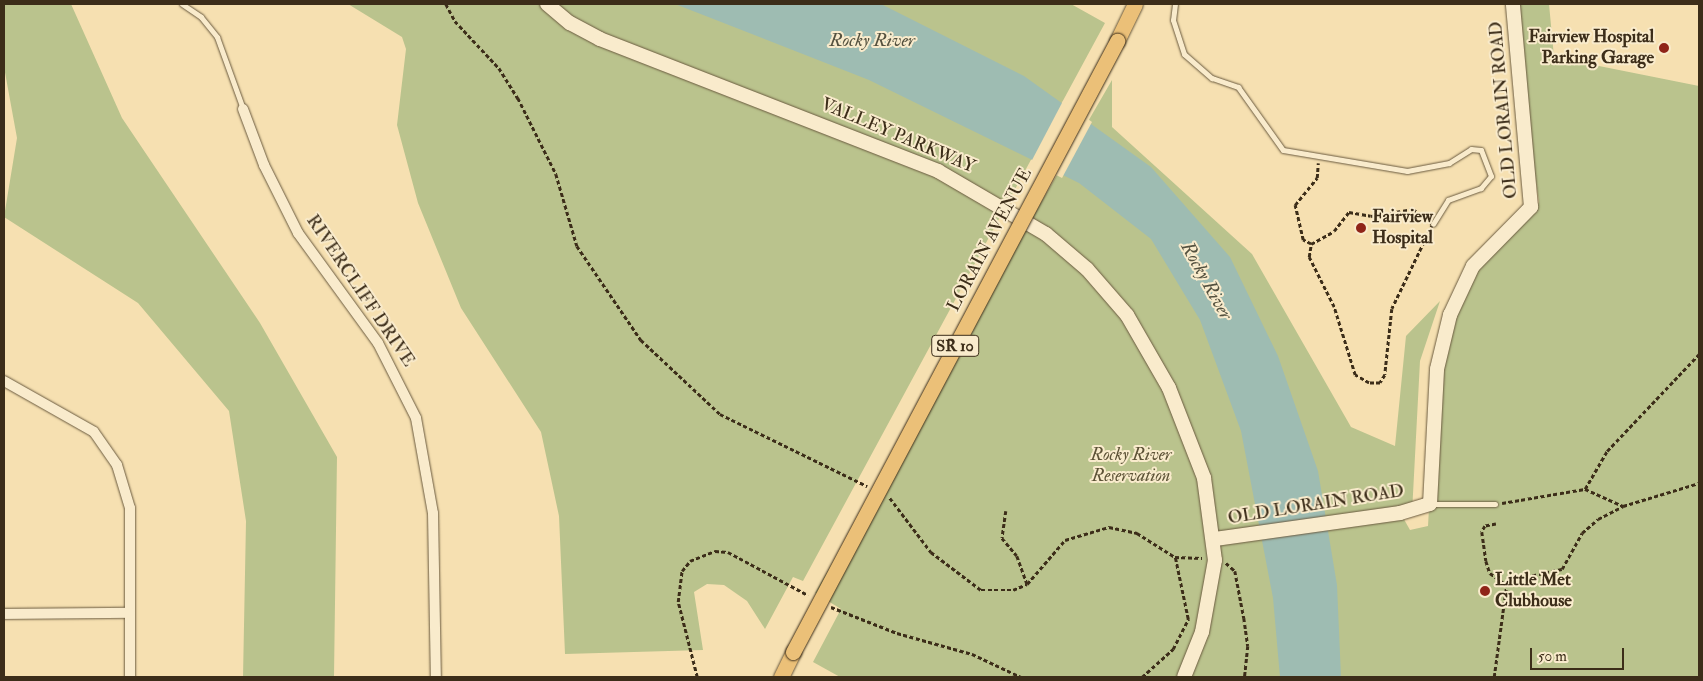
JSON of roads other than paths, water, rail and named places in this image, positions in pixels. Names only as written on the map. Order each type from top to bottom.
[{"type":"main road","name":"LORAIN AVENUE","points":[[780,677],[1135,4]]},
{"type":"street","name":"VALLEY PARKWAY","points":[[547,4],[570,23],[600,39],[938,171],[1046,234],[1086,269],[1127,315],[1169,388],[1204,478],[1215,539],[1212,589],[1184,677]]},
{"type":"street","name":"OLD LORAIN ROAD","points":[[1215,539],[1356,518],[1430,504],[1437,368],[1450,316],[1473,266],[1531,207],[1512,4]]},
{"type":"street","name":"RIVERCLIFF DRIVE","points":[[243,109],[264,165],[298,233],[378,343],[416,418],[433,513],[436,677]]},
{"type":"street","points":[[4,381],[94,432],[118,465],[130,508],[130,677]]},
{"type":"street","points":[[4,614],[130,613]]},
{"type":"lane","points":[[182,4],[201,17],[217,37],[243,109]]},
{"type":"lane","points":[[1175,4],[1173,20],[1184,54],[1212,78],[1238,86],[1283,150],[1407,171],[1449,163],[1471,149],[1480,150],[1491,176],[1481,188],[1448,200],[1433,224]]},
{"type":"lane","points":[[1430,504],[1440,508],[1495,504]]},
{"type":"water","name":"Rocky River","points":[[675,4],[881,4],[1024,76],[1151,167],[1230,257],[1278,356],[1318,471],[1337,585],[1341,677],[1280,677],[1273,598],[1241,431],[1200,320],[1151,239],[1079,183],[869,80]]},
{"type":"place","name":"Fairview Hospital Parking Garage","points":[[1664,48]]},
{"type":"place","name":"Fairview Hospital","points":[[1361,228]]},
{"type":"place","name":"Little Met Clubhouse","points":[[1485,591]]},
{"type":"park label","name":"Rocky River Reservation","points":[[1131,466]]}]
